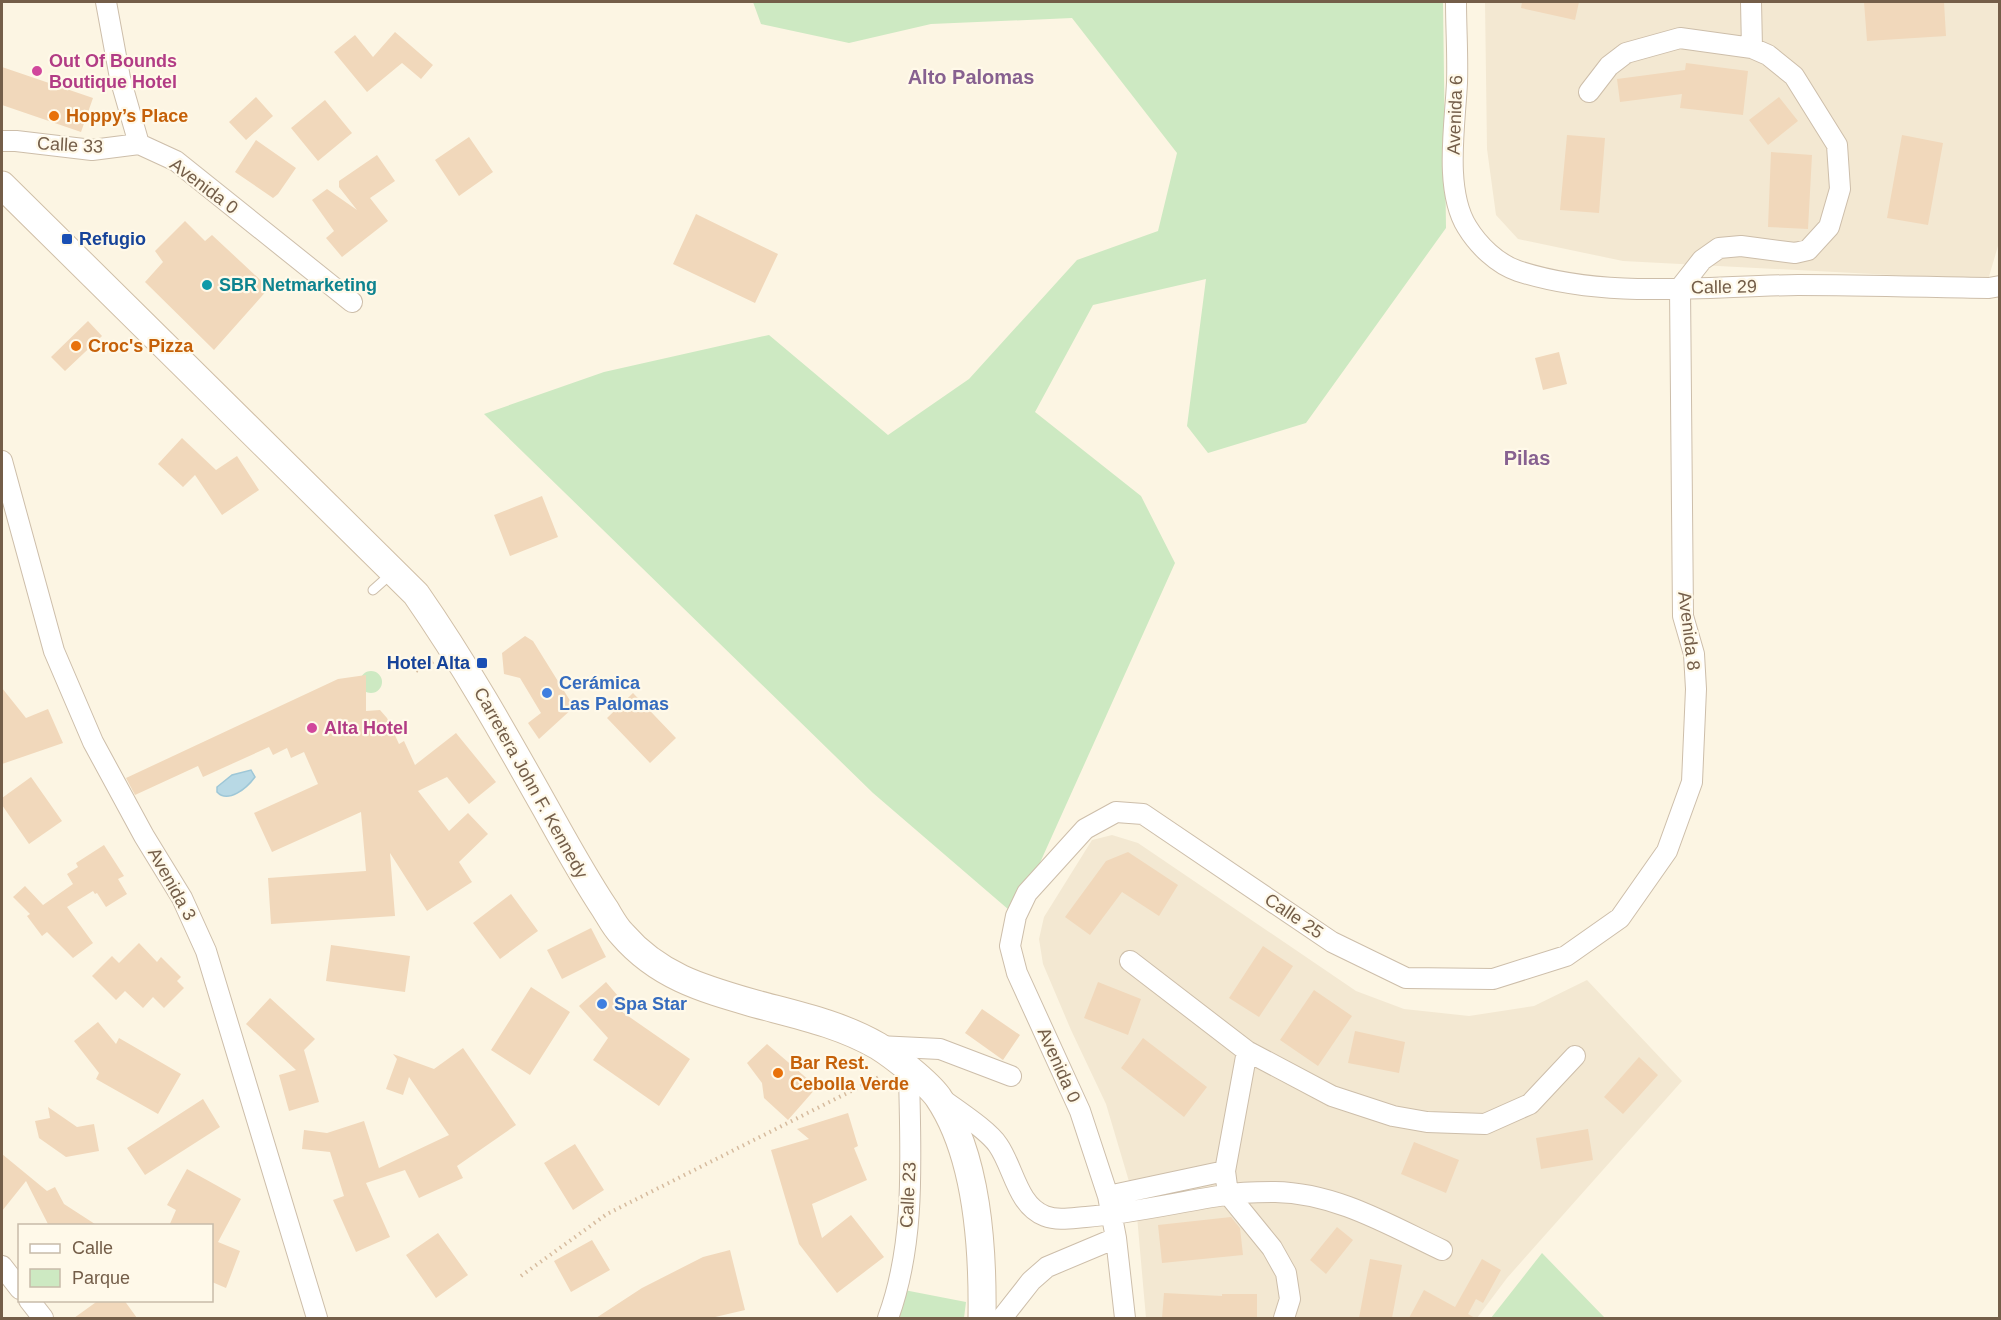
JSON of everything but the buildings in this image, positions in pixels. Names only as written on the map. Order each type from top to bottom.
[{"type":"main road","name":"Carretera John F. Kennedy","points":[[2,185],[417,594],[455,650],[587,883],[622,934],[658,967],[696,987],[829,1024],[878,1047],[906,1067],[937,1096],[954,1127],[972,1186],[982,1260],[982,1318]]},
{"type":"street","points":[[106,2],[120,78],[139,144]]},
{"type":"street","name":"Avenida 6","points":[[1456,2],[1457,81],[1452,160],[1457,204],[1467,227]]},
{"type":"street","points":[[1751,2],[1752,48]]},
{"type":"street","points":[[1589,92],[1609,66],[1626,53],[1680,38],[1752,48],[1768,55],[1794,76],[1837,146],[1840,189],[1829,227],[1808,250],[1795,253],[1741,246],[1719,248],[1702,260],[1680,288]]},
{"type":"street","name":"Calle 33","points":[[2,141],[92,150],[139,144]]},
{"type":"street","name":"Avenida 0","points":[[139,144],[176,161],[352,302]]},
{"type":"street","name":"Calle 29","points":[[1467,227],[1493,258],[1515,270],[1564,283],[1619,288],[1799,285],[1989,288],[2000,286]]},
{"type":"street","name":"Avenida 8","points":[[1620,918],[1667,851],[1692,782],[1696,689],[1694,654],[1683,616],[1680,288]]},
{"type":"street","name":"Avenida 3","points":[[2,461],[54,651],[93,742],[144,836],[182,898],[206,951],[317,1318]]},
{"type":"street","name":"Calle 25","points":[[1016,916],[1028,893],[1085,829],[1116,812],[1143,814],[1332,942],[1406,978],[1493,979],[1566,956],[1620,918]]},
{"type":"street","name":"Avenida 0","points":[[1016,916],[1010,946],[1017,973],[1080,1111],[1110,1206],[1125,1318]]},
{"type":"street","points":[[1130,961],[1247,1052],[1332,1096],[1393,1116],[1427,1122],[1485,1124],[1530,1104],[1575,1056]]},
{"type":"street","points":[[878,1047],[940,1049],[1011,1076]]},
{"type":"street","points":[[1247,1052],[1225,1171],[1228,1194],[1272,1248],[1286,1273],[1290,1299],[1284,1318]]},
{"type":"street","name":"Calle 23","points":[[888,1318],[899,1289],[910,1197],[906,1067]]},
{"type":"street","points":[[937,1096],[998,1144],[1015,1182],[1030,1206],[1045,1216],[1061,1219],[1225,1171]]},
{"type":"street","points":[[1110,1206],[1228,1194],[1276,1192],[1312,1195],[1347,1205],[1442,1250]]},
{"type":"street","points":[[1002,1318],[1031,1281],[1047,1267],[1116,1238]]},
{"type":"street","points":[[2,1266],[18,1286]]},
{"type":"street","points":[[31,1302],[43,1318]]},
{"type":"lane","points":[[373,590],[394,572]]},
{"type":"path","points":[[416,671],[425,666]]},
{"type":"path","points":[[521,1276],[606,1214],[906,1067]]},
{"type":"shaded area","points":[[1485,2],[1999,2],[2000,239],[1988,280],[1623,261],[1518,239],[1496,215],[1487,149]]},
{"type":"shaded area","points":[[1112,835],[1138,843],[1356,991],[1404,1009],[1469,1016],[1534,1006],[1587,980],[1682,1081],[1507,1278],[1477,1318],[1146,1318],[1136,1205],[1106,1104],[1043,964],[1039,939],[1044,917],[1092,840]]},
{"type":"green space","points":[[753,2],[1443,2],[1446,228],[1306,423],[1208,453],[1187,426],[1206,279],[1093,305],[1035,412],[1141,496],[1175,563],[1016,916],[873,793],[484,414],[604,372],[769,335],[888,435],[969,379],[1077,260],[1158,231],[1177,153],[1072,18],[931,24],[849,43],[761,24]]},
{"type":"green space","points":[[371,671],[379,674],[382,682],[379,690],[371,693],[363,690],[360,682],[363,674]]},
{"type":"green space","points":[[1542,1253],[1605,1318],[1491,1318]]},
{"type":"green space","points":[[899,1289],[966,1302],[964,1318],[888,1318]]},
{"type":"water","points":[[251,770],[255,777],[242,790],[226,796],[217,792],[217,787],[232,775]]},
{"type":"place","name":"Out Of Bounds Boutique Hotel","points":[[37,71]]},
{"type":"place","name":"Hoppy’s Place","points":[[54,116]]},
{"type":"place","name":"Refugio","points":[[67,239]]},
{"type":"place","name":"SBR Netmarketing","points":[[207,285]]},
{"type":"place","name":"Croc's Pizza","points":[[76,346]]},
{"type":"place","name":"Hotel Alta","points":[[482,663]]},
{"type":"place","name":"Cerámica Las Palomas","points":[[547,693]]},
{"type":"place","name":"Alta Hotel","points":[[312,728]]},
{"type":"place","name":"Spa Star","points":[[602,1004]]},
{"type":"place","name":"Bar Rest. Cebolla Verde","points":[[778,1073]]},
{"type":"district","name":"Alto Palomas","points":[[971,77]]},
{"type":"district","name":"Pilas","points":[[1527,458]]}]
